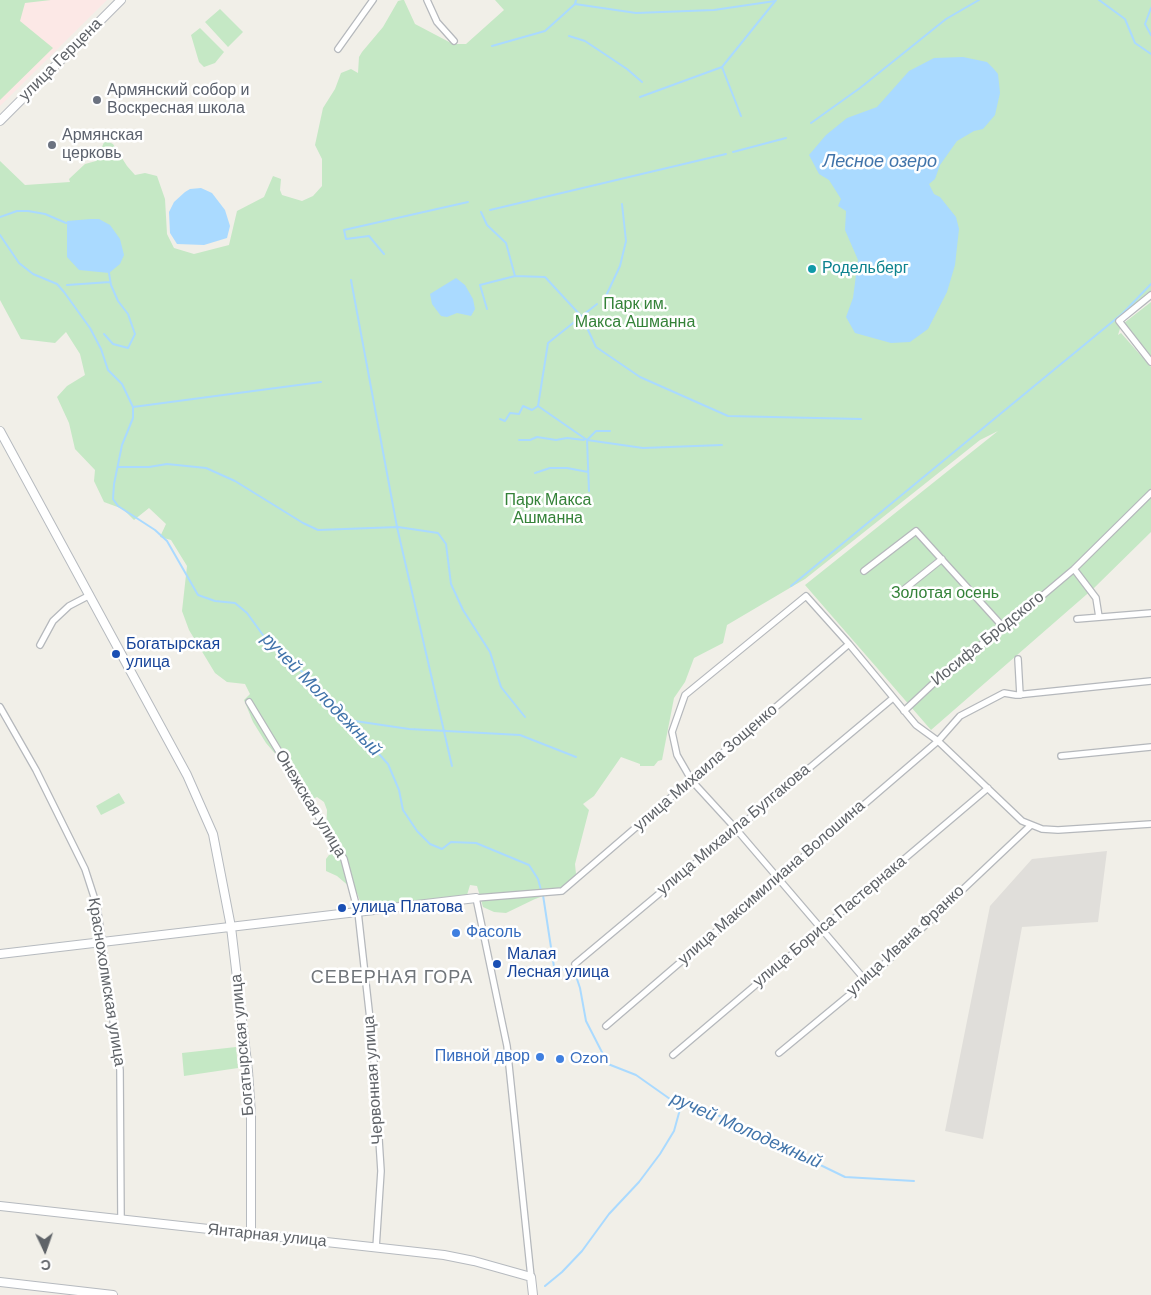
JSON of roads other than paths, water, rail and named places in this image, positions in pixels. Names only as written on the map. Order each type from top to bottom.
[{"type":"street","name":"улица Герцена","points":[[0,120],[121,0]]},
{"type":"street","points":[[338,49],[373,0]]},
{"type":"street","points":[[427,0],[436,22],[454,41]]},
{"type":"street","points":[[1151,295],[1120,321],[1151,362]]},
{"type":"street","name":"Богатырская улица","points":[[0,431],[187,775],[206,816],[220,860],[231,927],[250,1092],[251,1234]]},
{"type":"street","name":"Иосифа Бродского","points":[[904,711],[952,666],[1004,628],[1074,569],[1151,493]]},
{"type":"street","points":[[864,572],[916,531],[1004,628]]},
{"type":"street","points":[[897,594],[942,559]]},
{"type":"street","points":[[1074,569],[1096,598],[1099,616]]},
{"type":"street","points":[[40,646],[53,621],[69,606],[90,594]]},
{"type":"street","points":[[866,981],[736,828],[692,781],[677,755],[672,732],[686,695],[806,596],[849,644],[916,725],[938,741],[1022,821],[1030,826],[1058,830],[1151,824]]},
{"type":"street","points":[[1077,619],[1151,612]]},
{"type":"street","name":"улица Михаила Зощенко","points":[[476,898],[562,891],[849,644]]},
{"type":"street","points":[[1018,659],[1020,695]]},
{"type":"street","name":"улица Максимилиана Волошина","points":[[606,1026],[938,741],[960,716],[1004,693],[1020,695],[1151,681]]},
{"type":"street","name":"улица Михаила Булгакова","points":[[576,964],[893,698]]},
{"type":"street","name":"Онежская улица","points":[[249,702],[344,859],[358,912]]},
{"type":"street","name":"Краснохолмская улица","points":[[0,707],[36,770],[84,869],[97,906],[120,1070],[121,1219]]},
{"type":"street","points":[[1061,756],[1151,747]]},
{"type":"street","name":"улица Бориса Пастернака","points":[[673,1055],[988,788]]},
{"type":"street","name":"улица Ивана Франко","points":[[780,1052],[866,981],[1030,826]]},
{"type":"street","points":[[0,954],[476,898],[508,1046],[533,1295]]},
{"type":"street","name":"Червонная улица","points":[[358,912],[373,1046],[381,1171],[376,1248]]},
{"type":"street","name":"Янтарная улица","points":[[0,1206],[450,1256],[531,1276]]},
{"type":"street","points":[[0,1282],[113,1295]]},
{"type":"water","name":"Лесное озеро","points":[[963,57],[987,62],[998,74],[1000,93],[995,115],[983,129],[974,131],[957,141],[940,165],[935,179],[929,184],[934,194],[940,197],[956,217],[959,229],[955,265],[947,292],[928,329],[910,342],[891,343],[855,333],[846,317],[853,298],[858,260],[845,230],[846,211],[838,206],[841,199],[829,180],[819,174],[809,155],[826,135],[847,118],[877,107],[909,71],[934,58]]},
{"type":"water","points":[[201,188],[212,193],[225,210],[230,226],[227,238],[204,245],[177,244],[170,233],[169,212],[174,202],[185,192],[190,189]]},
{"type":"water","points":[[99,219],[110,225],[120,239],[124,255],[120,264],[109,273],[79,270],[67,257],[67,221]]},
{"type":"water","points":[[456,278],[465,285],[473,299],[475,309],[471,316],[457,313],[447,317],[441,316],[432,304],[430,294]]},
{"type":"waterway","points":[[492,46],[545,31],[575,4],[576,0]]},
{"type":"waterway","points":[[640,97],[722,67],[776,0]]},
{"type":"waterway","points":[[811,123],[860,88],[946,19],[979,0]]},
{"type":"waterway","points":[[1099,0],[1125,19],[1135,43],[1151,54]]},
{"type":"waterway","points":[[575,4],[636,13],[714,10],[775,1]]},
{"type":"waterway","points":[[1151,8],[1145,24],[1151,35]]},
{"type":"waterway","points":[[569,36],[585,41],[627,69],[642,82]]},
{"type":"waterway","points":[[722,67],[741,116]]},
{"type":"waterway","points":[[733,152],[786,138]]},
{"type":"waterway","points":[[490,210],[726,154]]},
{"type":"waterway","points":[[384,254],[369,236],[346,239],[344,230],[468,202]]},
{"type":"waterway","points":[[605,298],[620,266],[626,241],[622,204]]},
{"type":"waterway","points":[[0,217],[17,211],[28,211],[45,214],[66,223]]},
{"type":"waterway","points":[[481,212],[487,225],[506,243],[515,276],[545,277],[582,317],[596,347],[640,377],[728,416],[861,419]]},
{"type":"waterway","name":"ручей Молодежный","points":[[0,235],[19,263],[33,274],[57,284],[64,292],[90,328],[101,349],[108,370],[122,384],[133,407],[133,418],[122,445],[114,484],[113,499],[118,506],[155,530],[167,541],[198,595],[215,601],[235,603],[247,613],[268,642],[315,683],[388,764],[399,790],[403,810],[417,831],[430,844],[442,849],[451,842],[476,843],[529,865],[538,879],[541,890]]},
{"type":"waterway","points":[[104,334],[113,344],[128,348],[135,334],[128,314],[118,301],[111,285],[109,273]]},
{"type":"waterway","points":[[487,309],[480,285],[515,276]]},
{"type":"waterway","points":[[351,280],[397,527],[452,766]]},
{"type":"waterway","points":[[67,285],[110,282]]},
{"type":"waterway","points":[[791,586],[1123,313],[1151,284]]},
{"type":"waterway","points":[[597,304],[548,343],[538,406],[587,440],[643,448],[722,445]]},
{"type":"waterway","points":[[133,407],[321,382]]},
{"type":"waterway","points":[[500,419],[505,421],[510,413],[519,414],[523,406],[532,410],[538,406]]},
{"type":"waterway","points":[[589,491],[587,440],[596,431],[610,431]]},
{"type":"waterway","points":[[519,440],[530,440],[537,437],[556,440],[567,438],[584,440]]},
{"type":"waterway","points":[[119,467],[149,467],[167,464],[206,468],[235,481],[303,523],[318,530],[398,527],[438,533],[446,544],[451,584],[463,610],[490,652],[501,687],[525,717]]},
{"type":"waterway","points":[[535,473],[550,468],[567,468],[588,472]]},
{"type":"waterway","points":[[348,720],[409,729],[520,735],[576,757]]},
{"type":"waterway","name":"ручей Молодежный","points":[[543,895],[554,967],[575,973],[580,988],[586,1021],[608,1064],[636,1075],[670,1099],[697,1105],[845,1177],[914,1181]]},
{"type":"waterway","points":[[545,1286],[562,1272],[582,1251],[609,1214],[639,1182],[660,1154],[674,1131],[682,1102]]},
{"type":"place","name":"Армянский собор и Воскресная школа","points":[[97,100]]},
{"type":"place","name":"Армянская церковь","points":[[52,145]]},
{"type":"place","name":"Родельберг","points":[[812,269]]},
{"type":"place","name":"Богатырская улица","points":[[116,654]]},
{"type":"place","name":"улица Платова","points":[[342,908]]},
{"type":"place","name":"Фасоль","points":[[456,933]]},
{"type":"place","name":"Малая Лесная улица","points":[[497,964]]},
{"type":"place","name":"Пивной двор","points":[[540,1057]]},
{"type":"place","name":"Ozon","points":[[560,1059]]},
{"type":"district","name":"СЕВЕРНАЯ ГОРА","points":[[392,978]]},
{"type":"park label","name":"Парк им. Макса Ашманна","points":[[635,314]]},
{"type":"park label","name":"Парк Макса Ашманна","points":[[548,510]]},
{"type":"park label","name":"Золотая осень","points":[[945,594]]}]
